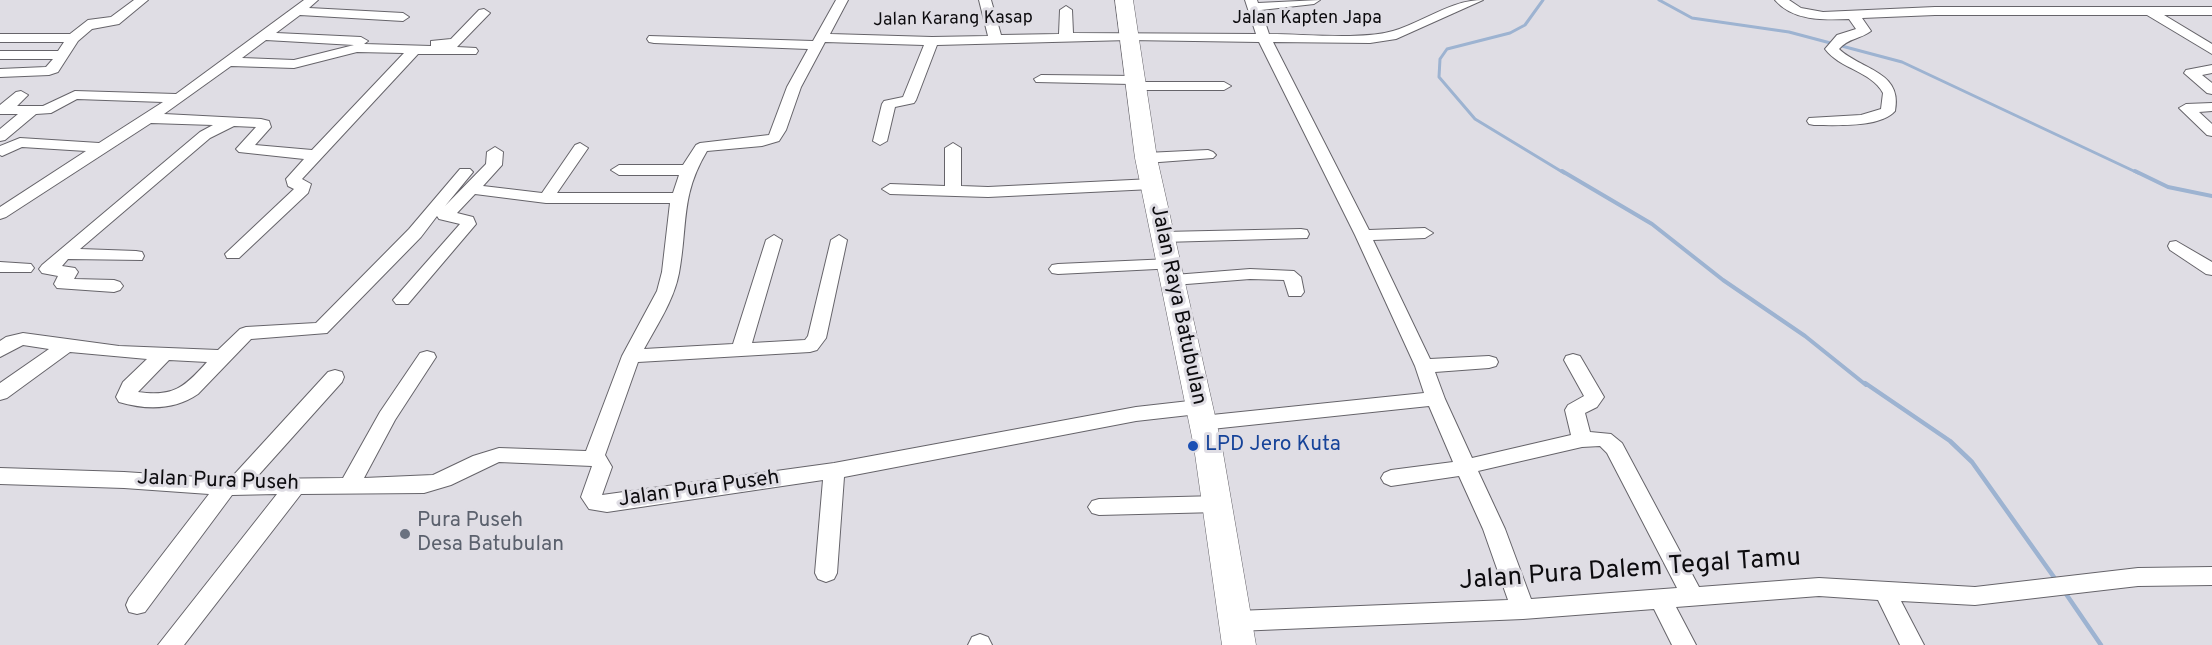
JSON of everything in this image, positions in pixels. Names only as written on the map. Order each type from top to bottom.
[{"type":"highway","name":"Jalan Raya Batubulan","points":[[1124,0],[1146,158],[1172,272],[1218,504],[1238,633]]},
{"type":"street","points":[[0,72],[53,69],[73,38],[91,24],[114,21],[142,0]]},
{"type":"street","points":[[0,214],[179,98],[312,0]]},
{"type":"street","points":[[593,459],[631,356],[666,291],[671,272],[679,198],[688,170],[701,148],[705,146],[762,142],[774,138],[794,87],[843,0]]},
{"type":"street","points":[[985,0],[995,39]]},
{"type":"street","points":[[1314,0],[1252,3],[1264,38],[1363,235],[1424,366],[1435,399],[1494,529],[1523,609]]},
{"type":"street","name":"Jalan Kapten Japa","points":[[1130,36],[1382,38],[1402,33],[1477,0]]},
{"type":"street","points":[[1781,0],[1797,11],[1816,16],[1935,11],[2212,12]]},
{"type":"street","points":[[1921,0],[1935,11]]},
{"type":"street","points":[[2077,0],[2094,12]]},
{"type":"street","points":[[1066,10],[1066,36]]},
{"type":"street","points":[[297,11],[403,17]]},
{"type":"street","points":[[264,36],[449,45],[455,43],[484,13]]},
{"type":"street","points":[[2152,13],[2212,50]]},
{"type":"street","points":[[1814,121],[1880,116],[1888,111],[1890,97],[1887,88],[1836,54],[1834,46],[1843,36],[1864,31],[1853,15]]},
{"type":"street","name":"Jalan Karang Kasap","points":[[654,39],[818,42],[1130,36]]},
{"type":"street","points":[[0,38],[73,38]]},
{"type":"street","points":[[880,141],[890,104],[909,100],[932,41]]},
{"type":"street","points":[[233,59],[294,64],[357,48],[471,51]]},
{"type":"street","points":[[233,254],[304,187],[303,184],[293,181],[414,50]]},
{"type":"street","points":[[0,55],[62,55]]},
{"type":"street","points":[[2212,69],[2191,73],[2212,90]]},
{"type":"street","points":[[1041,80],[1224,86]]},
{"type":"street","points":[[0,95],[21,95],[3,110],[51,109],[64,99],[75,95],[179,98]]},
{"type":"street","points":[[2212,107],[2186,108],[2212,132]]},
{"type":"street","points":[[1,144],[32,110]]},
{"type":"street","points":[[147,118],[264,124],[244,149],[315,155]]},
{"type":"street","points":[[114,286],[62,283],[69,272],[48,269],[205,135],[233,121]]},
{"type":"street","points":[[0,123],[18,123]]},
{"type":"street","points":[[1,144],[24,142],[101,148]]},
{"type":"street","points":[[546,198],[580,148]]},
{"type":"street","points":[[953,148],[953,190]]},
{"type":"street","points":[[164,354],[130,387],[126,397],[182,398],[195,388],[222,356],[246,333],[255,330],[309,332],[321,329],[467,180],[494,165],[495,152]]},
{"type":"street","points":[[1146,158],[1208,155]]},
{"type":"street","points":[[619,170],[688,170]]},
{"type":"street","points":[[467,180],[546,198],[679,198]]},
{"type":"street","points":[[402,300],[468,224],[467,220],[445,216],[467,180]]},
{"type":"street","points":[[890,189],[1033,190],[1152,184]]},
{"type":"street","points":[[1363,235],[1425,233]]},
{"type":"street","points":[[1163,237],[1301,234]]},
{"type":"street","points":[[740,351],[774,240]]},
{"type":"street","points":[[631,356],[802,348],[814,342],[839,240]]},
{"type":"street","points":[[2176,246],[2212,270]]},
{"type":"street","points":[[64,254],[136,256]]},
{"type":"street","points":[[0,267],[25,267]]},
{"type":"street","points":[[1058,269],[1288,275],[1292,278],[1295,292]]},
{"type":"street","points":[[0,351],[19,339],[119,352],[222,356]]},
{"type":"street","points":[[0,393],[67,345]]},
{"type":"street","points":[[349,486],[387,417],[427,357]]},
{"type":"street","points":[[1573,360],[1594,397],[1590,402],[1575,410],[1582,440]]},
{"type":"street","points":[[1424,366],[1489,362]]},
{"type":"street","points":[[137,605],[230,487],[335,377]]},
{"type":"street","name":"Jalan Pura Puseh","points":[[4,480],[124,480],[230,487],[434,484],[487,457],[500,455],[599,461],[602,466],[591,497],[593,501],[600,504],[834,471],[1136,414],[1200,415],[1435,399]]},
{"type":"street","points":[[1390,478],[1442,472],[1582,440],[1604,439],[1613,446],[1692,595]]},
{"type":"street","points":[[826,573],[834,471]]},
{"type":"street","points":[[170,645],[296,485]]},
{"type":"street","points":[[1099,507],[1218,504]]},
{"type":"street","name":"Jalan Pura Dalem Tegal Tamu","points":[[1238,633],[1660,597],[1819,587],[1975,596],[2138,577],[2212,576]]},
{"type":"street","points":[[1884,590],[1912,645]]},
{"type":"street","points":[[1660,597],[1684,645]]},
{"type":"waterway","points":[[1543,0],[1525,25],[1510,33],[1447,49],[1440,59],[1439,77],[1475,119],[1564,173]]},
{"type":"waterway","points":[[1659,0],[1692,18],[1789,32],[1902,62],[2138,173]]},
{"type":"waterway","points":[[1562,171],[1652,224],[1723,280],[1805,336],[1866,385]]},
{"type":"waterway","points":[[2135,171],[2168,187],[2212,196]]},
{"type":"waterway","points":[[1865,383],[1950,441],[1972,462],[2056,580]]},
{"type":"waterway","points":[[2064,591],[2101,645]]},
{"type":"place","name":"LPD Jero Kuta","points":[[1193,446]]},
{"type":"place","name":"Pura Puseh Desa Batubulan","points":[[405,534]]}]
